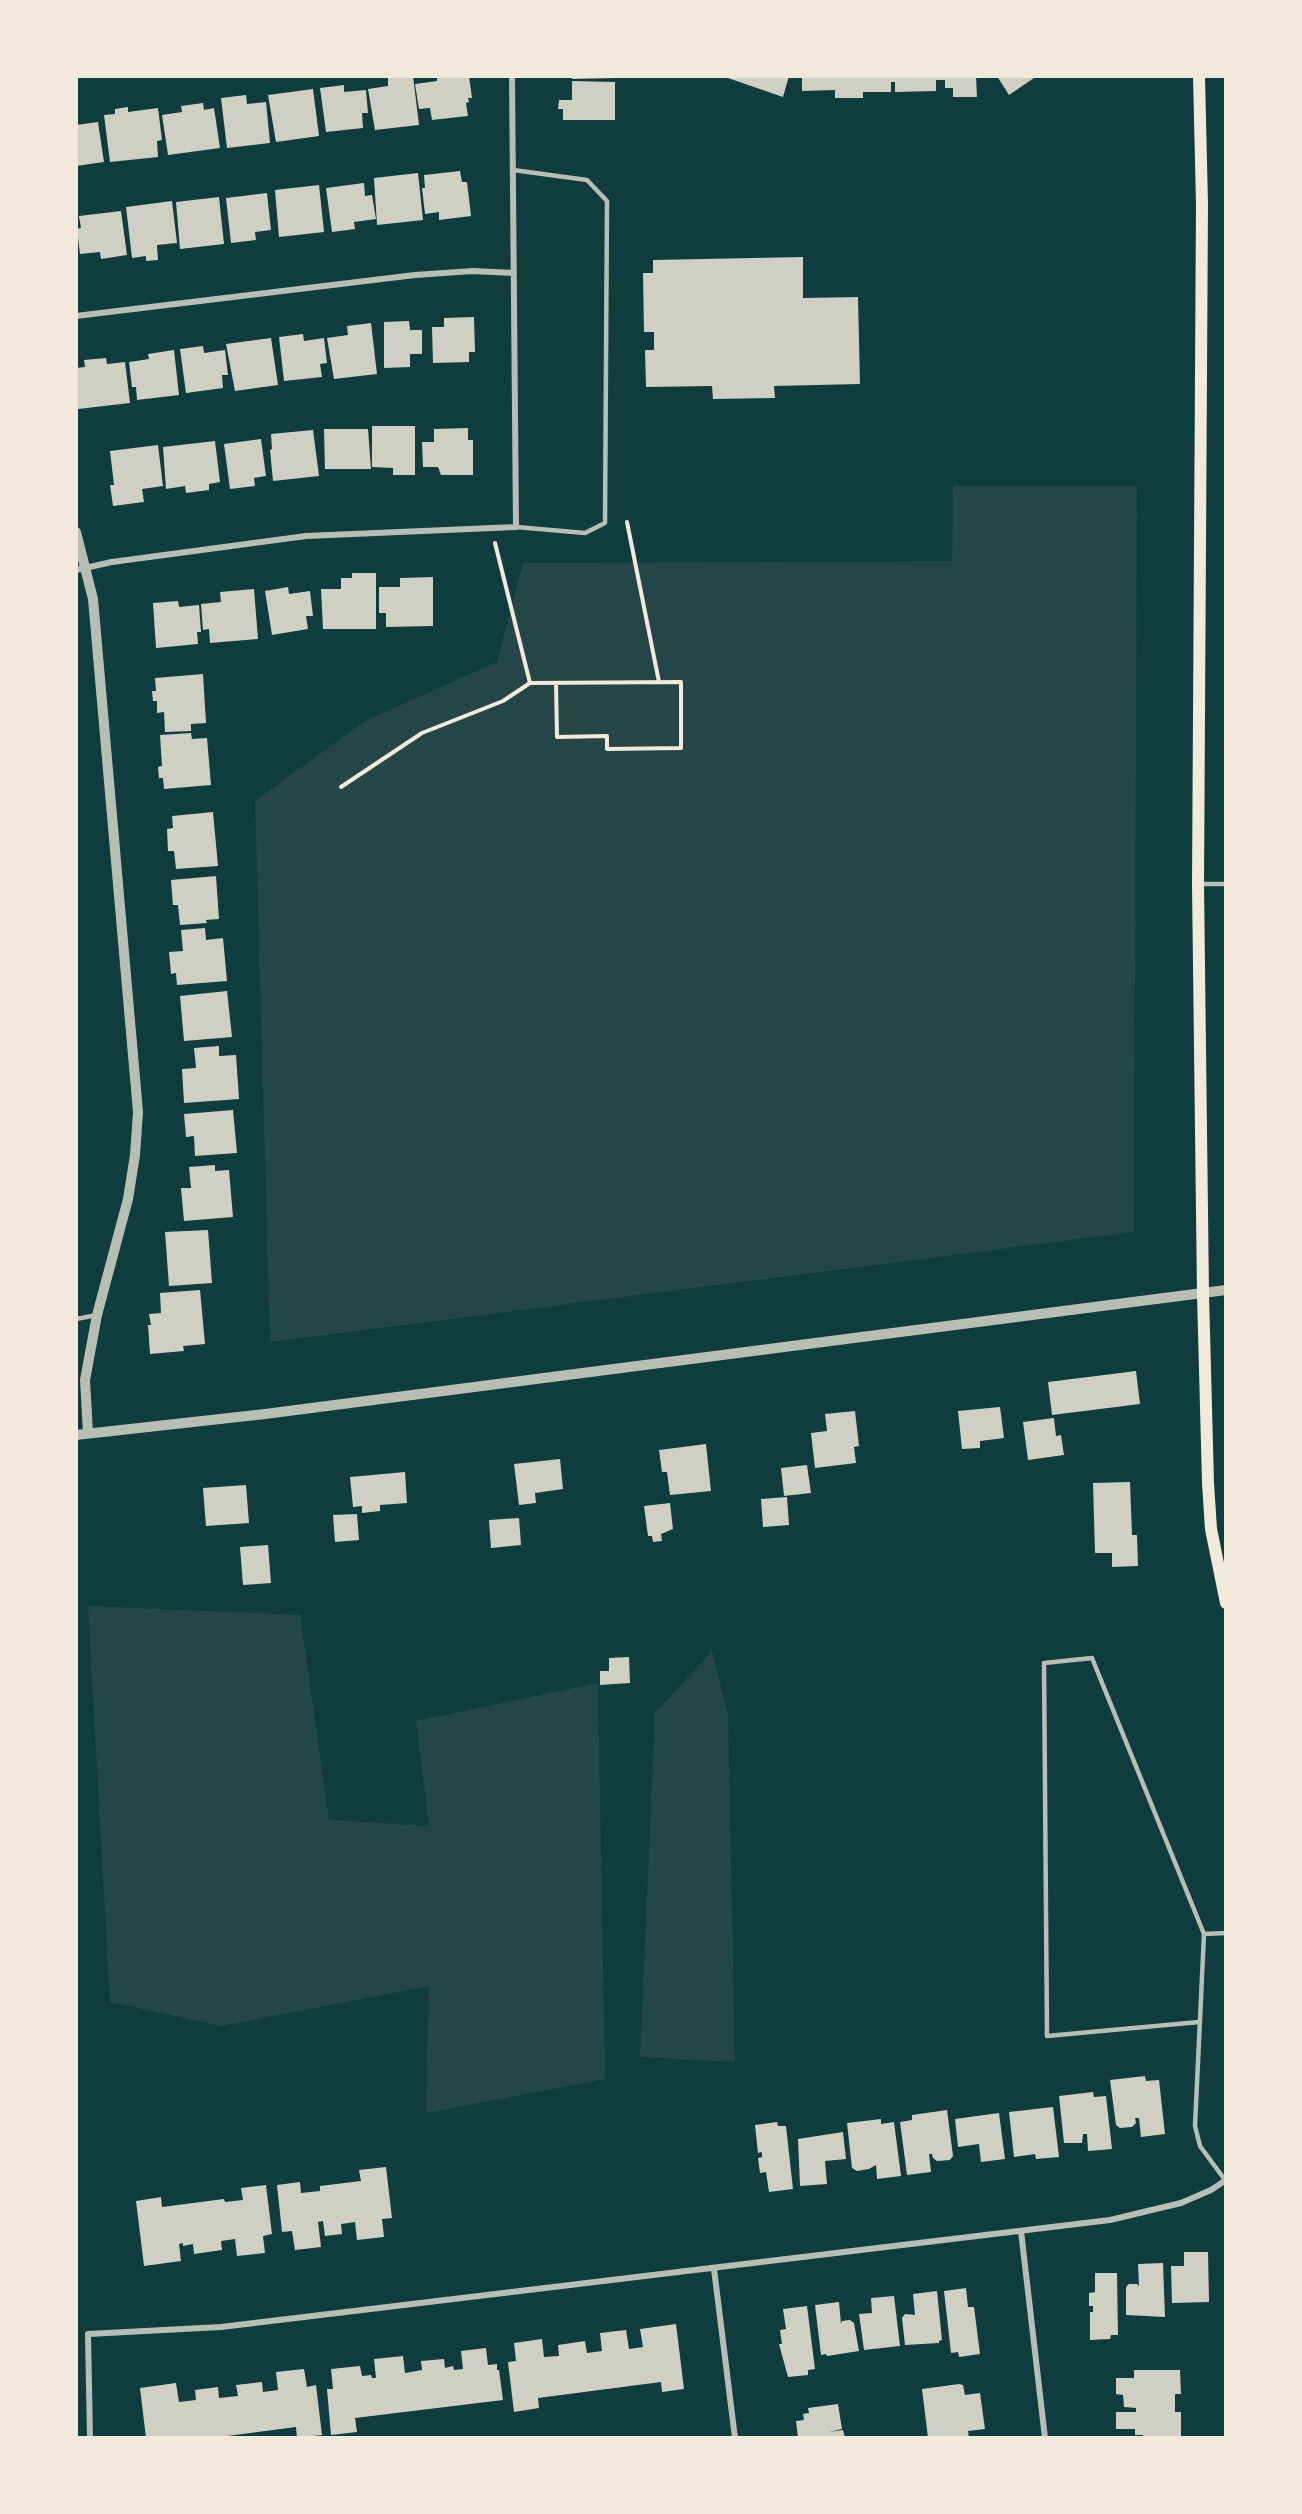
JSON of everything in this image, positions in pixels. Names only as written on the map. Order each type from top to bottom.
[{"type":"main road","points":[[1199,76],[1202,204],[1198,884],[1203,1294],[1211,1529],[1226,1603]]},
{"type":"street","points":[[81,568],[120,560],[306,536],[516,527],[512,76]]},
{"type":"street","points":[[76,316],[415,274],[473,271],[514,273]]},
{"type":"street","points":[[76,532],[81,568],[93,598],[138,1112],[135,1155],[128,1199],[97,1315],[85,1380],[82,1434],[288,1411],[1226,1290]]},
{"type":"street","points":[[90,2438],[88,2334],[221,2327],[1110,2220],[1181,2203],[1211,2190],[1225,2180]]},
{"type":"street","points":[[1021,2231],[1045,2438]]},
{"type":"street","points":[[714,2269],[735,2438]]},
{"type":"lane","points":[[513,170],[587,180],[607,201],[605,523],[585,533],[516,527]]},
{"type":"lane","points":[[1198,884],[1226,884]]},
{"type":"lane","points":[[76,1319],[97,1315]]},
{"type":"lane","points":[[1199,2022],[1047,2036],[1044,1663],[1092,1658],[1204,1934],[1195,2126],[1200,2146],[1225,2180]]},
{"type":"lane","points":[[1204,1934],[1226,1934]]},
{"type":"path","points":[[627,522],[659,682]]},
{"type":"path","points":[[492,527],[530,683]]},
{"type":"path","points":[[341,787],[422,733],[503,701],[530,683],[681,682],[681,748],[607,749],[607,736],[557,736],[556,683]]},
{"type":"shaded area","points":[[953,486],[1137,486],[1134,1232],[270,1342],[255,801],[365,721],[497,662],[523,563],[952,561]]},
{"type":"shaded area","points":[[88,1606],[300,1615],[329,1820],[429,1826],[416,1721],[598,1683],[605,2079],[426,2113],[429,1986],[221,2026],[110,2002]]},
{"type":"shaded area","points":[[712,1651],[728,1716],[735,2062],[640,2057],[655,1713]]},
{"type":"building","points":[[413,76],[419,125],[375,130],[368,89],[388,86],[388,78]]},
{"type":"building","points":[[437,76],[469,76],[472,98],[468,98],[469,102],[466,103],[468,116],[432,120],[430,108],[419,109],[415,84],[437,81]]},
{"type":"building","points":[[572,76],[617,76],[617,78],[572,79]]},
{"type":"building","points":[[722,76],[789,76],[783,97]]},
{"type":"building","points":[[802,76],[976,76],[977,97],[953,97],[953,88],[945,88],[945,80],[936,80],[936,91],[895,92],[895,82],[891,82],[891,92],[863,92],[863,98],[835,98],[835,90],[802,91]]},
{"type":"building","points":[[997,76],[1037,76],[1009,95]]},
{"type":"building","points":[[572,81],[615,82],[615,120],[563,120],[563,109],[558,109],[559,100],[572,100]]},
{"type":"building","points":[[344,85],[344,92],[366,90],[368,113],[362,113],[363,128],[326,132],[320,88]]},
{"type":"building","points":[[313,89],[319,136],[276,142],[268,95]]},
{"type":"building","points":[[246,95],[247,104],[266,102],[270,143],[227,148],[221,98]]},
{"type":"building","points":[[203,103],[204,110],[214,108],[220,148],[168,155],[162,115],[182,112],[181,106]]},
{"type":"building","points":[[128,107],[128,112],[158,108],[162,140],[157,141],[158,157],[110,162],[104,115],[115,114],[115,109]]},
{"type":"building","points":[[98,122],[104,162],[76,166],[76,125]]},
{"type":"building","points":[[460,171],[462,182],[467,182],[471,216],[439,220],[439,212],[425,214],[422,188],[425,188],[424,175]]},
{"type":"building","points":[[418,173],[423,220],[377,225],[374,178]]},
{"type":"building","points":[[364,183],[365,196],[372,195],[376,219],[354,222],[355,229],[332,232],[326,188]]},
{"type":"building","points":[[319,185],[324,232],[279,237],[275,190]]},
{"type":"building","points":[[267,193],[271,230],[255,232],[256,240],[231,243],[226,198]]},
{"type":"building","points":[[219,197],[224,244],[180,249],[176,202]]},
{"type":"building","points":[[172,201],[177,243],[157,245],[158,260],[146,261],[146,256],[132,258],[126,207]]},
{"type":"building","points":[[121,211],[127,255],[101,259],[100,252],[80,254],[77,229],[81,228],[79,216]]},
{"type":"building","points":[[803,257],[803,298],[858,297],[860,384],[774,386],[775,398],[713,399],[712,386],[646,387],[645,350],[654,350],[654,332],[644,332],[643,273],[653,273],[653,260]]},
{"type":"building","points":[[474,317],[475,352],[469,352],[469,362],[433,363],[432,327],[444,327],[444,318]]},
{"type":"building","points":[[409,321],[410,330],[422,330],[422,354],[410,354],[410,367],[384,368],[384,322]]},
{"type":"building","points":[[371,323],[377,374],[334,379],[327,338],[348,335],[347,326]]},
{"type":"building","points":[[303,334],[304,341],[324,338],[327,363],[320,364],[322,377],[284,381],[279,337]]},
{"type":"building","points":[[271,338],[278,385],[235,391],[226,344]]},
{"type":"building","points":[[203,346],[204,353],[225,350],[228,375],[222,375],[223,388],[186,393],[180,349]]},
{"type":"building","points":[[174,350],[179,395],[137,400],[136,387],[132,387],[129,362],[149,359],[148,354]]},
{"type":"building","points":[[106,358],[107,364],[125,362],[130,403],[78,409],[76,368],[85,367],[84,360]]},
{"type":"building","points":[[372,426],[415,426],[415,475],[393,475],[393,468],[372,467]]},
{"type":"building","points":[[468,428],[468,440],[473,440],[473,475],[441,475],[438,467],[423,467],[422,442],[434,442],[434,429]]},
{"type":"building","points":[[324,429],[368,429],[371,469],[325,469]]},
{"type":"building","points":[[313,430],[319,476],[273,481],[271,434]]},
{"type":"building","points":[[261,439],[266,476],[254,478],[255,486],[230,489],[224,444]]},
{"type":"building","points":[[215,441],[220,482],[209,484],[209,490],[186,493],[185,486],[166,489],[163,447]]},
{"type":"building","points":[[158,445],[163,486],[142,489],[144,502],[113,506],[110,485],[114,485],[110,451]]},
{"type":"building","points":[[352,573],[376,573],[376,629],[323,629],[321,589],[341,589],[341,578],[352,578]]},
{"type":"building","points":[[433,577],[433,626],[386,627],[386,613],[379,613],[379,587],[400,587],[400,578]]},
{"type":"building","points":[[288,587],[289,594],[310,591],[313,616],[306,616],[308,629],[272,635],[265,591]]},
{"type":"building","points":[[254,589],[258,639],[210,643],[209,629],[203,630],[201,604],[221,602],[220,592]]},
{"type":"building","points":[[178,601],[179,607],[199,605],[201,632],[197,632],[198,644],[156,648],[153,603]]},
{"type":"building","points":[[203,674],[206,723],[191,724],[191,731],[165,732],[164,712],[157,713],[157,701],[153,701],[152,691],[156,691],[155,678]]},
{"type":"building","points":[[191,733],[192,739],[207,738],[211,785],[164,789],[163,778],[159,778],[158,767],[162,766],[160,735]]},
{"type":"building","points":[[213,812],[218,866],[176,869],[174,851],[168,851],[167,829],[173,828],[172,816]]},
{"type":"building","points":[[216,876],[219,919],[206,920],[207,923],[180,925],[178,905],[173,905],[171,880]]},
{"type":"building","points":[[205,928],[206,940],[223,938],[227,981],[177,985],[176,973],[171,974],[169,952],[183,951],[181,930]]},
{"type":"building","points":[[227,991],[232,1037],[184,1041],[180,996]]},
{"type":"building","points":[[219,1046],[219,1056],[236,1055],[239,1099],[184,1103],[182,1069],[196,1068],[194,1048]]},
{"type":"building","points":[[233,1110],[237,1153],[195,1156],[194,1136],[186,1137],[184,1114]]},
{"type":"building","points":[[215,1165],[215,1171],[229,1170],[233,1217],[184,1221],[181,1188],[191,1188],[189,1167]]},
{"type":"building","points":[[208,1230],[212,1283],[169,1286],[165,1232]]},
{"type":"building","points":[[200,1290],[205,1344],[183,1346],[184,1351],[150,1354],[149,1314],[161,1313],[160,1293]]},
{"type":"building","points":[[1136,1371],[1140,1404],[1052,1415],[1048,1382]]},
{"type":"building","points":[[1000,1407],[1004,1438],[980,1441],[980,1448],[962,1449],[958,1411]]},
{"type":"building","points":[[855,1411],[859,1446],[854,1447],[856,1463],[815,1468],[811,1433],[827,1431],[825,1414]]},
{"type":"building","points":[[1054,1418],[1056,1436],[1061,1435],[1064,1455],[1028,1460],[1023,1422]]},
{"type":"building","points":[[706,1444],[711,1491],[670,1495],[667,1472],[662,1472],[659,1450]]},
{"type":"building","points":[[560,1459],[563,1489],[535,1493],[536,1503],[519,1505],[514,1464]]},
{"type":"building","points":[[807,1465],[811,1493],[784,1496],[781,1468]]},
{"type":"building","points":[[405,1472],[407,1503],[380,1505],[380,1511],[362,1513],[362,1506],[353,1507],[350,1477]]},
{"type":"building","points":[[1130,1482],[1132,1535],[1137,1535],[1138,1566],[1112,1567],[1112,1553],[1095,1553],[1093,1483]]},
{"type":"building","points":[[246,1485],[249,1523],[206,1526],[203,1488]]},
{"type":"building","points":[[787,1497],[789,1525],[763,1527],[761,1499]]},
{"type":"building","points":[[670,1503],[673,1529],[661,1534],[662,1541],[653,1542],[652,1536],[648,1536],[644,1506]]},
{"type":"building","points":[[357,1514],[359,1540],[335,1542],[333,1515]]},
{"type":"building","points":[[519,1518],[521,1545],[491,1548],[489,1520]]},
{"type":"building","points":[[268,1545],[271,1583],[243,1585],[240,1547]]},
{"type":"building","points":[[629,1657],[630,1683],[600,1685],[600,1671],[609,1671],[609,1658]]},
{"type":"building","points":[[1145,2076],[1146,2081],[1159,2080],[1165,2134],[1141,2137],[1139,2118],[1135,2118],[1136,2123],[1132,2127],[1120,2128],[1116,2125],[1110,2080]]},
{"type":"building","points":[[1093,2092],[1094,2097],[1106,2096],[1112,2149],[1088,2151],[1087,2134],[1083,2134],[1082,2143],[1064,2143],[1059,2096]]},
{"type":"building","points":[[1053,2107],[1059,2157],[1036,2159],[1035,2154],[1014,2157],[1009,2112]]},
{"type":"building","points":[[947,2110],[953,2156],[950,2160],[937,2161],[932,2154],[929,2154],[931,2172],[907,2175],[900,2122],[912,2120],[912,2115]]},
{"type":"building","points":[[999,2113],[1005,2159],[981,2162],[979,2144],[958,2147],[955,2119]]},
{"type":"building","points":[[881,2119],[881,2124],[894,2122],[901,2176],[877,2179],[876,2165],[857,2171],[852,2168],[847,2123]]},
{"type":"building","points":[[777,2122],[778,2126],[786,2126],[793,2189],[769,2192],[766,2172],[760,2173],[758,2158],[762,2157],[762,2152],[758,2153],[755,2125]]},
{"type":"building","points":[[843,2132],[846,2159],[825,2161],[827,2184],[800,2186],[798,2139]]},
{"type":"building","points":[[386,2167],[392,2218],[382,2219],[384,2237],[357,2240],[355,2222],[341,2224],[342,2234],[325,2236],[323,2221],[318,2222],[321,2247],[295,2250],[292,2231],[282,2232],[277,2185],[300,2182],[301,2193],[320,2191],[320,2186],[361,2181],[359,2170]]},
{"type":"building","points":[[266,2185],[272,2234],[263,2236],[265,2253],[237,2256],[235,2239],[221,2241],[222,2250],[194,2254],[193,2244],[183,2246],[183,2243],[179,2244],[181,2261],[144,2266],[136,2201],[161,2197],[162,2207],[224,2199],[225,2202],[243,2200],[241,2188]]},
{"type":"building","points":[[1184,2252],[1208,2252],[1209,2302],[1172,2303],[1171,2266],[1184,2266]]},
{"type":"building","points":[[1163,2263],[1165,2317],[1126,2315],[1126,2287],[1129,2284],[1139,2286],[1138,2264]]},
{"type":"building","points":[[1095,2273],[1117,2273],[1118,2335],[1111,2335],[1110,2339],[1090,2340],[1090,2312],[1093,2312],[1093,2306],[1089,2306],[1089,2293],[1095,2292]]},
{"type":"building","points":[[966,2288],[968,2307],[974,2307],[980,2354],[959,2357],[958,2352],[951,2353],[944,2291]]},
{"type":"building","points":[[937,2291],[942,2340],[939,2343],[905,2345],[902,2318],[905,2314],[915,2315],[913,2294]]},
{"type":"building","points":[[894,2296],[900,2346],[864,2350],[859,2314],[872,2313],[871,2298]]},
{"type":"building","points":[[839,2302],[841,2324],[842,2321],[850,2320],[854,2323],[859,2351],[821,2355],[815,2305]]},
{"type":"building","points":[[807,2306],[815,2369],[808,2370],[808,2375],[788,2377],[779,2344],[782,2344],[780,2330],[786,2329],[783,2309]]},
{"type":"building","points":[[676,2324],[684,2389],[662,2392],[661,2382],[538,2398],[539,2408],[514,2412],[508,2362],[516,2361],[514,2343],[542,2339],[544,2357],[559,2356],[558,2345],[585,2341],[587,2353],[602,2351],[600,2333],[626,2330],[629,2349],[643,2347],[640,2329]]},
{"type":"building","points":[[486,2348],[488,2365],[497,2364],[497,2370],[499,2370],[503,2400],[355,2418],[357,2432],[331,2435],[327,2389],[333,2389],[331,2369],[360,2366],[362,2376],[371,2375],[372,2378],[376,2378],[374,2359],[403,2356],[405,2373],[422,2370],[421,2361],[444,2359],[445,2368],[453,2366],[454,2370],[463,2369],[461,2351]]},
{"type":"building","points":[[304,2369],[307,2387],[316,2385],[322,2435],[297,2438],[296,2427],[212,2438],[146,2438],[140,2388],[176,2383],[179,2402],[196,2400],[195,2390],[218,2387],[219,2398],[238,2396],[236,2385],[262,2382],[263,2392],[278,2390],[276,2372]]},
{"type":"building","points":[[1134,2370],[1180,2370],[1181,2394],[1175,2394],[1175,2412],[1181,2412],[1181,2437],[1143,2437],[1143,2435],[1135,2435],[1135,2429],[1116,2429],[1116,2412],[1136,2412],[1136,2408],[1124,2407],[1123,2395],[1116,2394],[1116,2378],[1134,2378]]},
{"type":"building","points":[[963,2385],[965,2395],[980,2393],[985,2429],[968,2431],[969,2438],[928,2438],[922,2389]]},
{"type":"building","points":[[838,2404],[842,2429],[829,2432],[843,2430],[845,2438],[798,2438],[796,2421],[804,2420],[803,2414],[809,2413],[808,2408]]}]
